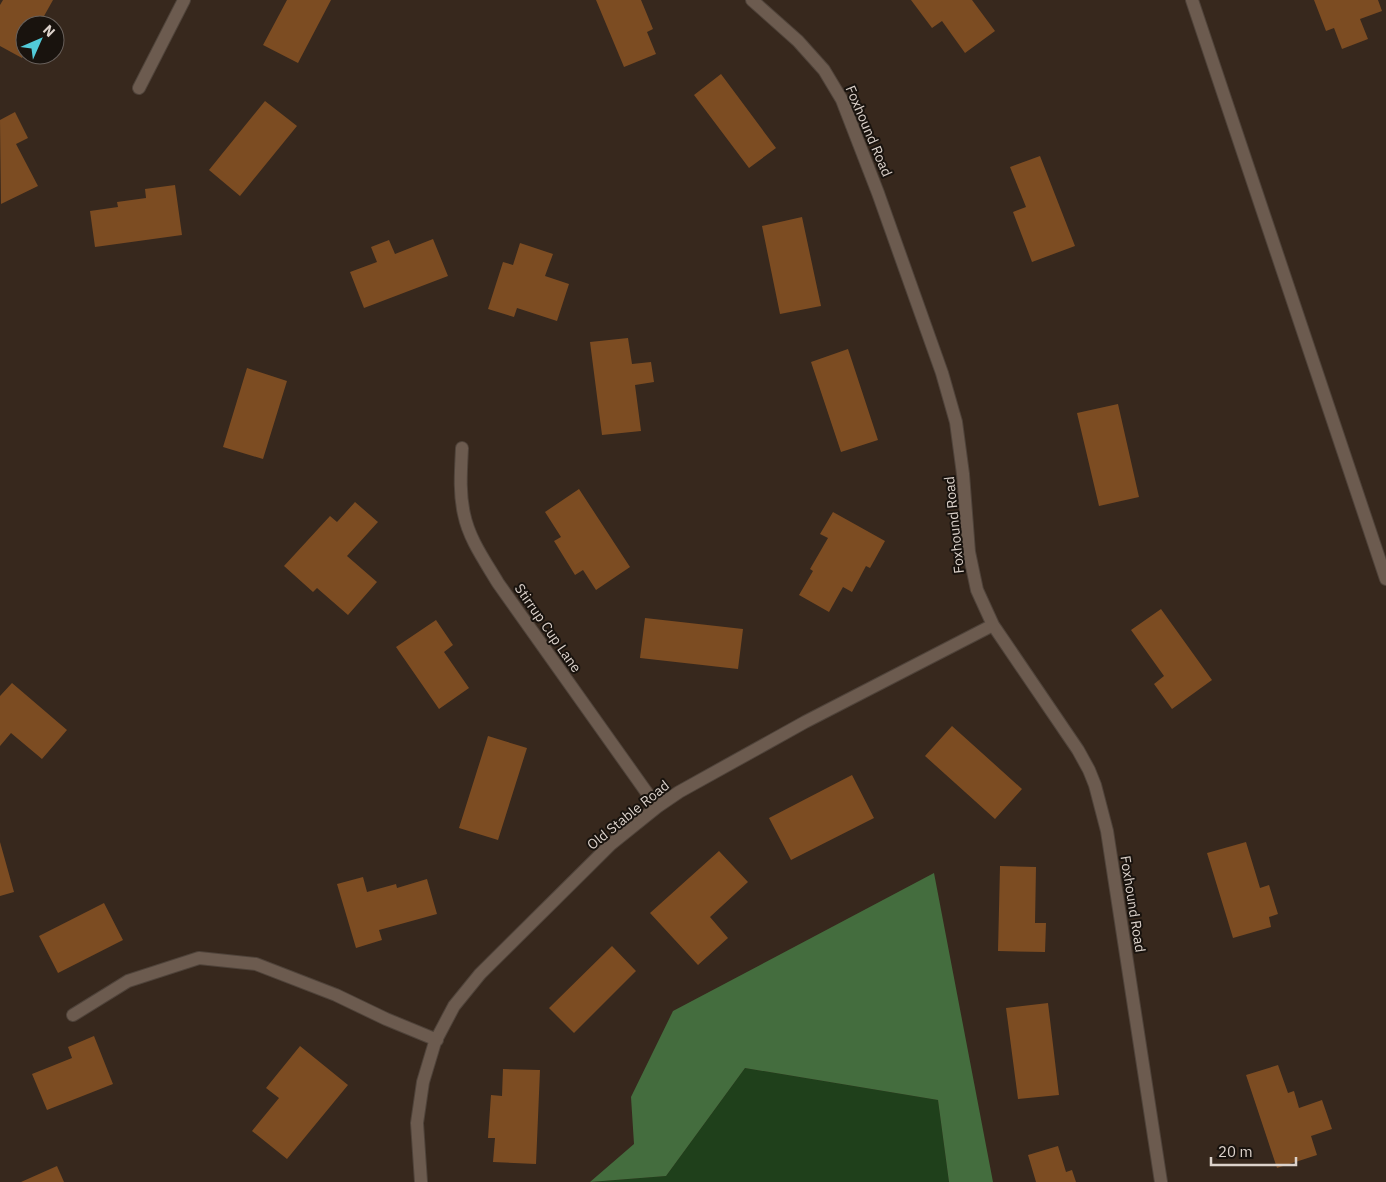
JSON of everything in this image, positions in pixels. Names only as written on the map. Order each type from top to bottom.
[{"type":"street","points":[[139,88],[184,0]]},
{"type":"street","name":"Foxhound Road","points":[[752,0],[798,41],[824,70],[842,100],[878,193],[942,373],[956,422],[963,474],[969,552],[977,590],[993,625],[1078,750],[1095,785],[1107,831],[1161,1182]]},
{"type":"street","points":[[1192,0],[1386,579]]},
{"type":"street","name":"Stirrup Cup Lane","points":[[462,448],[460,480],[464,514],[475,544],[498,583],[657,808]]},
{"type":"street","name":"Old Stable Road","points":[[421,1182],[417,1123],[423,1082],[437,1040],[454,1006],[480,974],[611,844],[679,792],[805,722],[993,625]]},
{"type":"street","points":[[73,1015],[128,981],[199,958],[256,964],[336,995],[386,1019],[437,1040]]},
{"type":"green space","points":[[934,873],[993,1182],[949,1182],[938,1100],[745,1068],[666,1176],[590,1182],[634,1144],[631,1097],[673,1011]]},
{"type":"green space","points":[[745,1068],[938,1100],[949,1182],[591,1182],[666,1176]]},
{"type":"building","points":[[3,0],[53,0],[45,15],[15,15],[15,54],[0,46],[0,5]]},
{"type":"building","points":[[287,0],[331,0],[298,63],[263,45]]},
{"type":"building","points":[[596,0],[641,0],[653,29],[647,32],[656,54],[624,67]]},
{"type":"building","points":[[911,0],[972,0],[995,31],[965,53],[942,21],[932,28]]},
{"type":"building","points":[[1314,0],[1378,0],[1382,11],[1360,19],[1368,39],[1342,49],[1334,28],[1326,31]]},
{"type":"building","points":[[721,74],[776,148],[749,168],[694,95]]},
{"type":"building","points":[[265,101],[297,126],[240,196],[209,170]]},
{"type":"building","points":[[15,112],[28,138],[16,144],[38,186],[1,204],[0,120]]},
{"type":"building","points":[[1040,156],[1075,246],[1032,262],[1013,212],[1026,207],[1010,167]]},
{"type":"building","points":[[175,185],[182,235],[95,247],[90,211],[118,207],[117,202],[146,198],[145,189]]},
{"type":"building","points":[[802,217],[821,306],[780,314],[762,226]]},
{"type":"building","points":[[433,239],[448,276],[364,308],[350,272],[377,262],[371,247],[389,240],[395,254]]},
{"type":"building","points":[[520,243],[553,254],[545,276],[569,284],[557,321],[517,308],[514,317],[488,309],[503,262],[513,265]]},
{"type":"building","points":[[628,338],[632,364],[651,362],[654,382],[635,385],[641,431],[602,435],[590,342]]},
{"type":"building","points":[[848,349],[878,440],[841,452],[811,362]]},
{"type":"building","points":[[247,368],[287,381],[263,459],[223,447]]},
{"type":"building","points":[[1118,404],[1139,497],[1099,506],[1077,413]]},
{"type":"building","points":[[579,489],[630,567],[596,590],[583,570],[575,575],[554,541],[561,537],[545,512]]},
{"type":"building","points":[[355,502],[378,522],[347,556],[377,582],[348,615],[317,588],[313,592],[284,566],[330,516],[337,522]]},
{"type":"building","points":[[833,512],[885,541],[870,568],[866,566],[852,592],[843,587],[829,612],[799,595],[813,571],[810,569],[828,538],[820,534]]},
{"type":"building","points":[[1161,609],[1212,680],[1172,709],[1154,684],[1164,676],[1131,630]]},
{"type":"building","points":[[645,618],[743,629],[738,669],[640,658]]},
{"type":"building","points":[[436,620],[453,645],[444,652],[469,688],[439,709],[396,647]]},
{"type":"building","points":[[12,683],[67,730],[42,759],[11,733],[0,746],[0,696]]},
{"type":"building","points":[[952,726],[1022,789],[995,819],[925,756]]},
{"type":"building","points":[[488,736],[527,748],[498,840],[459,828]]},
{"type":"building","points":[[852,775],[874,818],[791,860],[769,818]]},
{"type":"building","points":[[0,842],[14,892],[0,896]]},
{"type":"building","points":[[1246,842],[1260,888],[1269,885],[1278,914],[1269,917],[1271,927],[1233,938],[1207,853]]},
{"type":"building","points":[[719,851],[748,882],[710,917],[728,938],[698,965],[650,913]]},
{"type":"building","points":[[1000,866],[1036,867],[1035,923],[1046,923],[1045,952],[998,951]]},
{"type":"building","points":[[363,877],[367,892],[396,884],[397,888],[427,879],[437,914],[379,930],[382,940],[356,948],[337,884]]},
{"type":"building","points":[[104,903],[123,940],[58,973],[39,936]]},
{"type":"building","points":[[612,946],[636,971],[574,1033],[549,1008]]},
{"type":"building","points":[[1048,1003],[1059,1095],[1018,1099],[1006,1008]]},
{"type":"building","points":[[94,1036],[113,1084],[47,1110],[32,1074],[72,1058],[68,1047]]},
{"type":"building","points":[[300,1046],[348,1085],[287,1159],[252,1131],[279,1098],[266,1088]]},
{"type":"building","points":[[1278,1065],[1288,1093],[1294,1091],[1299,1108],[1322,1100],[1332,1129],[1311,1136],[1317,1155],[1277,1168],[1246,1075]]},
{"type":"building","points":[[503,1069],[540,1070],[536,1164],[493,1162],[495,1138],[488,1138],[491,1095],[502,1096]]},
{"type":"building","points":[[1058,1146],[1066,1172],[1072,1170],[1076,1182],[1036,1182],[1028,1155]]},
{"type":"building","points":[[57,1166],[64,1182],[21,1182]]}]
